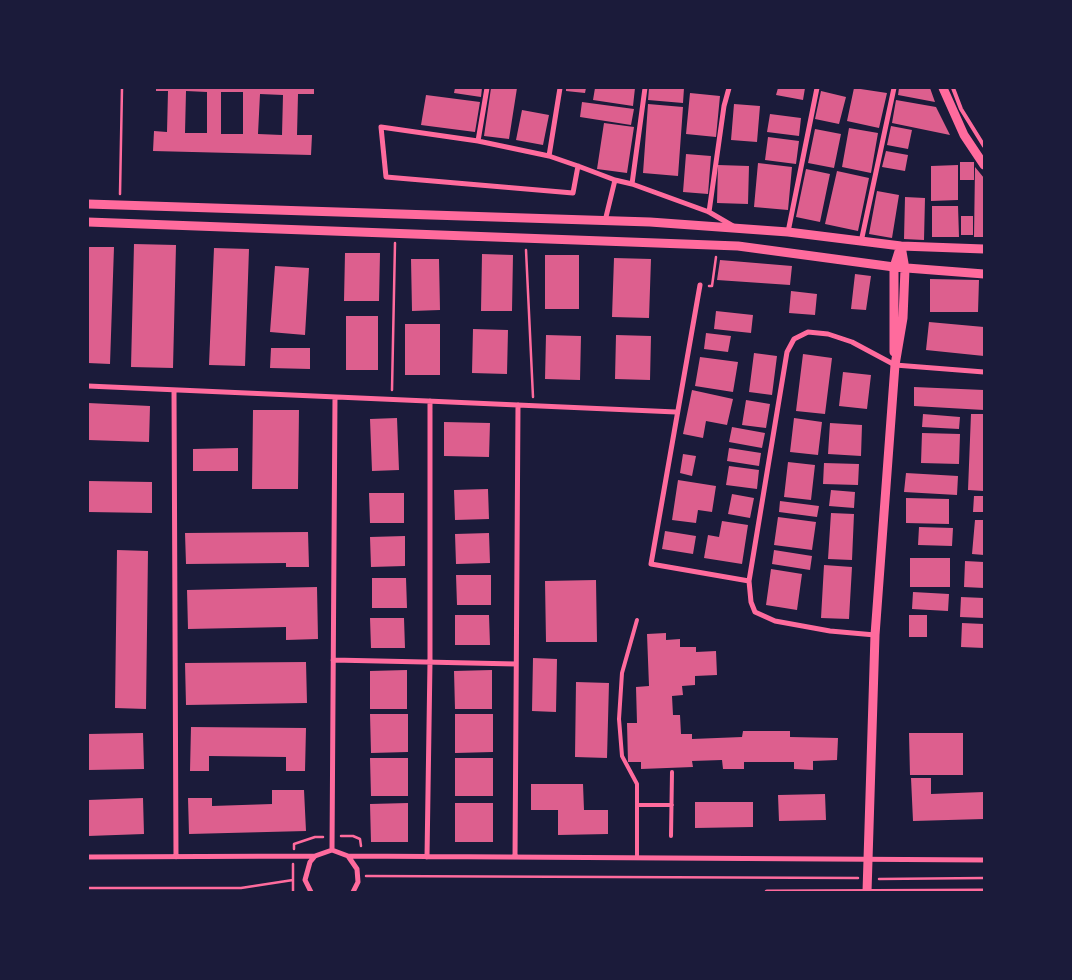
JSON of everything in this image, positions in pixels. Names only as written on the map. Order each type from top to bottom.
[{"type":"street","points":[[478,141],[487,88]]},
{"type":"street","points":[[549,156],[560,88]]},
{"type":"street","points":[[632,184],[644,88]]},
{"type":"street","points":[[709,212],[722,115],[729,88]]},
{"type":"street","points":[[788,232],[817,88]]},
{"type":"street","points":[[861,242],[894,88]]},
{"type":"street","points":[[943,88],[960,128],[984,165]]},
{"type":"street","points":[[578,166],[573,193],[386,176],[381,127],[478,141],[549,156],[578,166],[615,180],[632,184],[709,212],[736,228]]},
{"type":"street","points":[[605,221],[615,180]]},
{"type":"street","points":[[88,204],[605,221],[788,232],[901,246],[984,248]]},
{"type":"street","points":[[88,222],[738,246],[894,268],[984,274]]},
{"type":"street","points":[[895,364],[892,330],[894,268],[901,246]]},
{"type":"street","points":[[867,892],[876,635],[895,364],[903,318],[905,269],[901,246]]},
{"type":"street","points":[[700,285],[676,412],[651,564],[749,581]]},
{"type":"street","points":[[876,635],[830,631],[762,617],[754,612],[749,581],[787,352],[794,339],[808,332],[828,334],[852,342],[895,364],[984,372]]},
{"type":"street","points":[[88,386],[676,412]]},
{"type":"street","points":[[174,390],[176,857]]},
{"type":"street","points":[[332,850],[335,397]]},
{"type":"street","points":[[427,857],[430,662],[430,401]]},
{"type":"street","points":[[515,857],[518,405]]},
{"type":"street","points":[[333,660],[516,664]]},
{"type":"street","points":[[88,857],[315,856],[332,850],[348,856],[984,860]]},
{"type":"street","points":[[311,892],[306,886],[306,870],[315,856]]},
{"type":"street","points":[[348,856],[357,869],[359,876],[353,892]]},
{"type":"street","points":[[767,892],[984,891]]},
{"type":"lane","points":[[953,88],[961,109],[984,146]]},
{"type":"lane","points":[[638,620],[622,672],[619,719],[622,756],[637,784],[638,857]]},
{"type":"lane","points":[[671,836],[672,772]]},
{"type":"lane","points":[[638,805],[672,804]]},
{"type":"path","points":[[120,205],[122,88]]},
{"type":"path","points":[[392,399],[395,233]]},
{"type":"path","points":[[525,238],[533,406]]},
{"type":"path","points":[[713,278],[715,261]]},
{"type":"path","points":[[359,876],[984,878]]},
{"type":"path","points":[[88,888],[242,888],[293,880]]},
{"type":"building","points":[[156,88],[314,88],[314,94],[298,94],[297,135],[312,135],[311,155],[153,151],[154,131],[167,132],[168,91],[156,91]],"holes":[[[186,91],[207,92],[207,133],[185,133]],[[221,92],[243,92],[243,134],[221,134]],[[260,94],[283,95],[282,135],[258,134]]]},
{"type":"building","points":[[455,88],[482,88],[481,97],[454,93]]},
{"type":"building","points":[[491,88],[517,88],[509,139],[484,136]]},
{"type":"building","points":[[566,88],[586,88],[585,93],[566,91]]},
{"type":"building","points":[[595,88],[635,88],[633,106],[593,100]]},
{"type":"building","points":[[649,88],[684,88],[683,103],[648,100]]},
{"type":"building","points":[[778,88],[805,88],[803,100],[776,95]]},
{"type":"building","points":[[854,88],[887,93],[879,128],[847,121]]},
{"type":"building","points":[[899,88],[930,88],[935,102],[898,95]]},
{"type":"building","points":[[821,91],[846,97],[839,124],[815,119]]},
{"type":"building","points":[[690,93],[720,96],[716,137],[686,134]]},
{"type":"building","points":[[426,95],[480,102],[475,132],[421,125]]},
{"type":"building","points":[[896,100],[936,107],[950,135],[892,123]]},
{"type":"building","points":[[582,102],[634,109],[631,125],[580,117]]},
{"type":"building","points":[[648,104],[683,107],[678,176],[643,173]]},
{"type":"building","points":[[734,104],[760,106],[757,142],[731,140]]},
{"type":"building","points":[[522,110],[549,115],[543,145],[516,140]]},
{"type":"building","points":[[770,114],[801,118],[799,136],[767,132]]},
{"type":"building","points":[[604,123],[634,127],[627,173],[597,169]]},
{"type":"building","points":[[891,126],[912,130],[908,149],[887,145]]},
{"type":"building","points":[[849,128],[878,133],[871,173],[842,167]]},
{"type":"building","points":[[815,129],[841,134],[834,168],[808,163]]},
{"type":"building","points":[[768,137],[799,141],[796,164],[765,160]]},
{"type":"building","points":[[886,151],[908,155],[905,171],[882,167]]},
{"type":"building","points":[[686,154],[711,156],[708,194],[683,192]]},
{"type":"building","points":[[960,162],[974,162],[974,180],[960,180]]},
{"type":"building","points":[[758,163],[792,167],[788,210],[754,207]]},
{"type":"building","points":[[718,165],[749,166],[748,204],[717,203]]},
{"type":"building","points":[[958,165],[958,200],[931,201],[931,166]]},
{"type":"building","points":[[975,167],[984,178],[984,237],[974,237]]},
{"type":"building","points":[[806,169],[830,174],[820,222],[796,217]]},
{"type":"building","points":[[837,171],[869,178],[858,231],[825,224]]},
{"type":"building","points":[[877,191],[899,195],[892,238],[869,234]]},
{"type":"building","points":[[905,197],[925,198],[924,240],[904,239]]},
{"type":"building","points":[[932,206],[958,206],[959,237],[932,237]]},
{"type":"building","points":[[961,216],[973,216],[973,235],[961,235]]},
{"type":"building","points":[[134,244],[176,245],[173,368],[131,367]]},
{"type":"building","points":[[88,247],[114,247],[110,364],[88,363]]},
{"type":"building","points":[[214,248],[249,249],[245,366],[209,365]]},
{"type":"building","points":[[345,253],[380,253],[379,301],[344,301]]},
{"type":"building","points":[[482,254],[513,255],[512,311],[481,311]]},
{"type":"building","points":[[545,255],[579,255],[579,309],[545,309]]},
{"type":"building","points":[[614,258],[651,259],[649,318],[612,317]]},
{"type":"building","points":[[411,259],[439,259],[440,310],[412,311]]},
{"type":"building","points":[[720,260],[792,266],[790,285],[717,280]]},
{"type":"building","points":[[275,266],[309,268],[305,335],[270,332]]},
{"type":"building","points":[[855,274],[871,276],[866,310],[851,309]]},
{"type":"building","points":[[930,279],[979,280],[978,312],[930,312]]},
{"type":"building","points":[[791,291],[817,294],[815,315],[789,313]]},
{"type":"building","points":[[716,311],[753,315],[751,333],[714,329]]},
{"type":"building","points":[[346,316],[378,316],[378,370],[346,370]]},
{"type":"building","points":[[929,322],[984,327],[984,356],[926,350]]},
{"type":"building","points":[[405,324],[440,324],[440,375],[405,375]]},
{"type":"building","points":[[473,329],[508,330],[507,374],[472,373]]},
{"type":"building","points":[[706,333],[731,336],[728,352],[704,349]]},
{"type":"building","points":[[546,335],[581,336],[580,380],[545,379]]},
{"type":"building","points":[[616,335],[651,336],[650,380],[615,379]]},
{"type":"building","points":[[271,348],[310,348],[310,369],[270,368]]},
{"type":"building","points":[[754,353],[777,356],[772,395],[749,392]]},
{"type":"building","points":[[803,354],[832,358],[825,414],[796,411]]},
{"type":"building","points":[[700,357],[738,362],[733,392],[695,386]]},
{"type":"building","points":[[843,372],[871,375],[867,409],[839,406]]},
{"type":"building","points":[[914,387],[984,390],[984,410],[914,406]]},
{"type":"building","points":[[692,390],[733,399],[727,425],[706,421],[703,438],[683,434]]},
{"type":"building","points":[[746,400],[770,404],[766,428],[742,425]]},
{"type":"building","points":[[88,403],[150,406],[149,442],[88,440]]},
{"type":"building","points":[[253,410],[299,410],[298,489],[252,489]]},
{"type":"building","points":[[923,414],[960,417],[959,429],[922,427]]},
{"type":"building","points":[[971,414],[984,414],[984,491],[968,490]]},
{"type":"building","points":[[397,418],[399,470],[372,471],[370,419]]},
{"type":"building","points":[[794,418],[822,422],[818,455],[790,452]]},
{"type":"building","points":[[444,422],[490,423],[489,457],[444,456]]},
{"type":"building","points":[[830,423],[862,425],[861,456],[828,454]]},
{"type":"building","points":[[732,427],[765,433],[762,448],[729,442]]},
{"type":"building","points":[[922,433],[960,434],[959,464],[921,463]]},
{"type":"building","points":[[238,448],[238,471],[193,471],[193,449]]},
{"type":"building","points":[[729,448],[761,453],[759,466],[727,461]]},
{"type":"building","points":[[683,454],[696,456],[692,476],[680,473]]},
{"type":"building","points":[[788,462],[815,465],[811,500],[784,497]]},
{"type":"building","points":[[824,463],[859,464],[858,485],[823,484]]},
{"type":"building","points":[[729,466],[759,470],[757,489],[726,485]]},
{"type":"building","points":[[906,473],[958,476],[957,495],[904,492]]},
{"type":"building","points":[[678,480],[716,486],[712,512],[698,510],[696,523],[672,520]]},
{"type":"building","points":[[88,481],[152,482],[152,513],[88,512]]},
{"type":"building","points":[[488,489],[489,519],[455,520],[454,490]]},
{"type":"building","points":[[831,490],[855,492],[854,508],[829,506]]},
{"type":"building","points":[[369,493],[404,493],[404,523],[370,523]]},
{"type":"building","points":[[732,494],[754,498],[750,518],[728,514]]},
{"type":"building","points":[[974,496],[984,496],[984,512],[973,512]]},
{"type":"building","points":[[906,498],[949,499],[949,524],[906,523]]},
{"type":"building","points":[[780,501],[819,506],[817,517],[779,512]]},
{"type":"building","points":[[831,513],[854,514],[852,560],[828,559]]},
{"type":"building","points":[[778,517],[816,522],[812,550],[774,545]]},
{"type":"building","points":[[975,520],[984,520],[984,555],[972,554]]},
{"type":"building","points":[[722,521],[748,525],[742,564],[704,558],[708,535],[719,537]]},
{"type":"building","points":[[919,527],[953,528],[952,546],[918,545]]},
{"type":"building","points":[[665,531],[696,536],[693,554],[662,549]]},
{"type":"building","points":[[308,532],[309,567],[286,567],[286,563],[186,564],[185,533]]},
{"type":"building","points":[[489,533],[490,563],[456,564],[455,534]]},
{"type":"building","points":[[405,536],[405,566],[371,567],[370,537]]},
{"type":"building","points":[[117,550],[148,551],[146,709],[115,708]]},
{"type":"building","points":[[774,550],[812,556],[810,570],[772,564]]},
{"type":"building","points":[[910,558],[950,558],[950,587],[910,587]]},
{"type":"building","points":[[965,561],[984,562],[984,588],[964,587]]},
{"type":"building","points":[[824,565],[852,567],[849,619],[821,618]]},
{"type":"building","points":[[771,569],[802,574],[797,610],[766,605]]},
{"type":"building","points":[[456,575],[491,575],[491,605],[457,605]]},
{"type":"building","points":[[372,578],[406,578],[407,608],[372,608]]},
{"type":"building","points":[[596,580],[597,642],[546,642],[545,581]]},
{"type":"building","points":[[317,587],[318,639],[286,640],[286,627],[188,629],[187,590]]},
{"type":"building","points":[[913,592],[949,594],[948,611],[912,609]]},
{"type":"building","points":[[961,597],[984,598],[984,618],[960,617]]},
{"type":"building","points":[[455,615],[489,615],[490,645],[455,645]]},
{"type":"building","points":[[909,615],[927,615],[927,637],[909,637]]},
{"type":"building","points":[[370,618],[404,618],[405,648],[371,648]]},
{"type":"building","points":[[962,623],[984,624],[984,648],[961,647]]},
{"type":"building","points":[[666,633],[666,640],[680,639],[680,647],[696,647],[696,652],[716,651],[717,675],[695,676],[695,685],[682,686],[683,695],[672,696],[673,715],[680,715],[681,734],[692,734],[692,739],[742,737],[743,731],[790,731],[790,737],[838,738],[837,760],[813,761],[813,770],[794,769],[794,762],[744,762],[744,769],[723,769],[722,760],[692,761],[693,767],[641,769],[641,762],[628,762],[627,723],[637,723],[636,687],[649,686],[647,634]]},
{"type":"building","points":[[533,658],[557,659],[556,712],[532,711]]},
{"type":"building","points":[[306,662],[307,703],[186,705],[185,663]]},
{"type":"building","points":[[407,670],[407,709],[370,709],[370,671]]},
{"type":"building","points":[[492,670],[492,709],[455,709],[454,671]]},
{"type":"building","points":[[576,682],[609,683],[607,758],[575,757]]},
{"type":"building","points":[[370,714],[408,714],[408,752],[371,753]]},
{"type":"building","points":[[455,714],[493,714],[493,752],[455,753]]},
{"type":"building","points":[[191,727],[306,728],[305,771],[286,771],[286,757],[209,756],[209,771],[190,771]]},
{"type":"building","points":[[143,733],[144,769],[88,770],[88,734]]},
{"type":"building","points":[[909,733],[963,733],[963,775],[910,775]]},
{"type":"building","points":[[370,758],[408,758],[408,796],[371,796]]},
{"type":"building","points":[[455,758],[493,758],[493,796],[455,796]]},
{"type":"building","points":[[911,778],[931,778],[931,794],[984,792],[984,819],[913,821]]},
{"type":"building","points":[[531,784],[583,784],[584,810],[608,810],[608,834],[558,835],[558,810],[531,810]]},
{"type":"building","points":[[272,790],[304,790],[306,831],[189,834],[188,798],[212,798],[212,806],[272,804]]},
{"type":"building","points":[[825,794],[826,820],[779,821],[778,795]]},
{"type":"building","points":[[143,798],[144,834],[88,836],[88,800]]},
{"type":"building","points":[[695,802],[753,802],[753,827],[695,828]]},
{"type":"building","points":[[408,803],[408,842],[371,842],[370,804]]},
{"type":"building","points":[[455,803],[493,803],[493,842],[455,842]]}]
